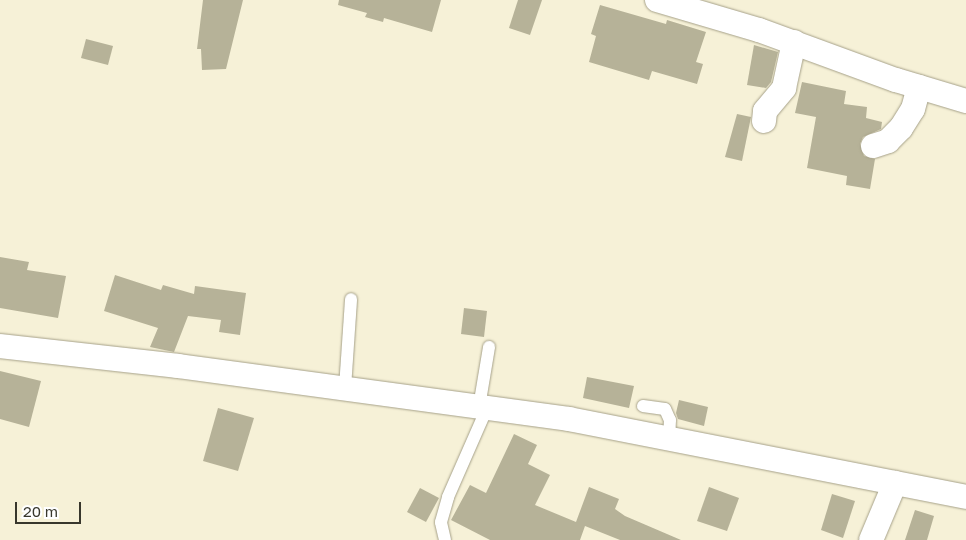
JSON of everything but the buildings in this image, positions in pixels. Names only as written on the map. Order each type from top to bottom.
[{"type":"street","points":[[657,0],[794,42],[919,87],[966,101]]},
{"type":"street","points":[[764,121],[765,111],[784,88],[794,42]]},
{"type":"street","points":[[873,146],[888,141],[901,128],[913,109],[919,87]]},
{"type":"street","points":[[0,346],[345,388],[483,407],[669,438],[966,497]]},
{"type":"street","points":[[871,540],[895,483]]},
{"type":"lane","points":[[345,388],[351,299]]},
{"type":"lane","points":[[445,540],[441,522],[448,497],[483,407],[489,347]]},
{"type":"lane","points":[[643,406],[665,410],[670,420],[669,438]]}]
